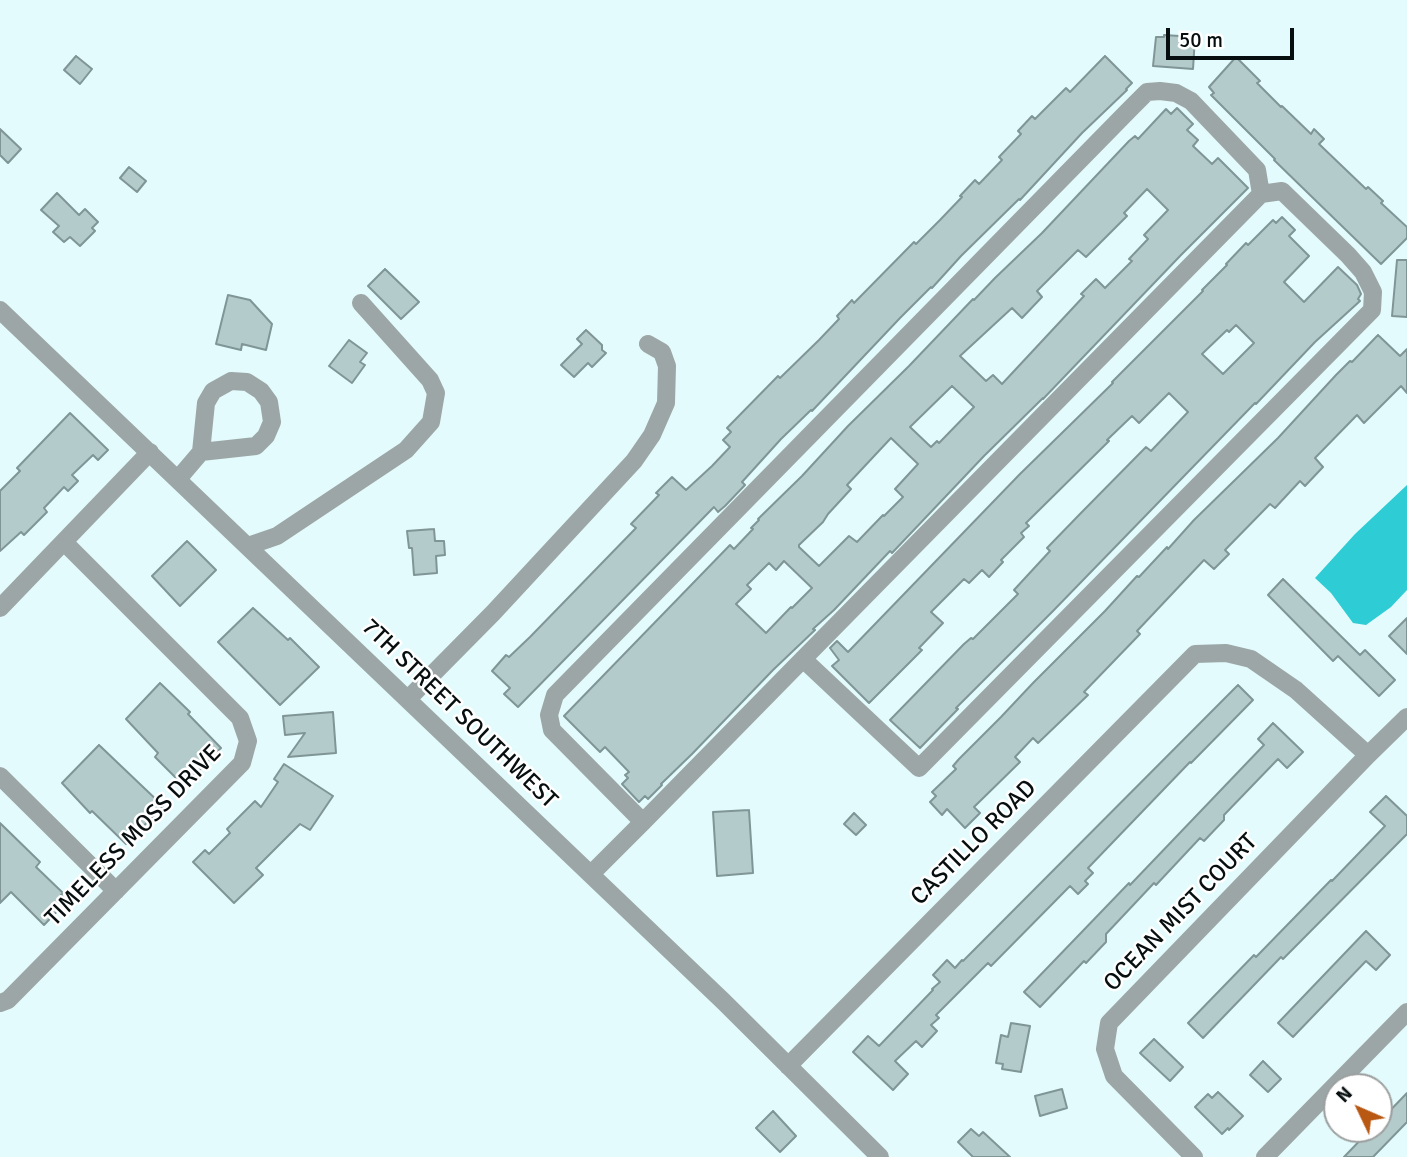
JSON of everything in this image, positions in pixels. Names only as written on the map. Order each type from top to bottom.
[{"type":"street","points":[[643,822],[552,730],[549,715],[555,695],[1120,118],[1147,92],[1177,93],[1191,101],[1257,170],[1261,194]]},
{"type":"street","points":[[591,874],[1261,194],[1282,191],[1363,272],[1373,292],[1372,310],[919,768],[803,659]]},
{"type":"street","points":[[248,546],[277,536],[405,450],[431,422],[436,393],[430,380],[361,303]]},
{"type":"street","name":"7TH STREET SOUTHWEST","points":[[0,310],[723,1001],[880,1157]]},
{"type":"street","points":[[408,699],[493,613],[634,461],[652,435],[666,403],[667,366],[662,352],[648,344]]},
{"type":"street","points":[[178,479],[201,452],[206,402],[213,391],[231,381],[247,382],[261,391],[269,402],[272,422],[266,436],[256,446],[201,452]]},
{"type":"street","points":[[0,608],[150,452]]},
{"type":"street","name":"TIMELESS MOSS DRIVE","points":[[0,1003],[8,1000],[242,763],[248,741],[240,718],[64,542]]},
{"type":"street","name":"CASTILLO ROAD","points":[[788,1066],[1195,654],[1226,653],[1251,659],[1296,690],[1368,755]]},
{"type":"street","name":"OCEAN MIST COURT","points":[[1194,1157],[1114,1076],[1105,1049],[1109,1023],[1407,717]]},
{"type":"street","points":[[0,776],[117,891]]},
{"type":"street","points":[[1265,1157],[1407,1012]]},
{"type":"water","points":[[1407,485],[1407,590],[1391,607],[1366,625],[1353,623],[1331,593],[1315,578],[1355,534]]},
{"type":"building","points":[[1156,37],[1195,37],[1193,69],[1153,66]]},
{"type":"building","points":[[76,56],[92,69],[80,84],[64,70]]},
{"type":"building","points":[[1105,56],[1132,83],[1127,90],[900,318],[812,411],[781,439],[742,482],[745,485],[725,506],[718,512],[714,507],[518,707],[504,694],[510,688],[492,671],[506,655],[509,657],[530,637],[636,528],[631,524],[672,477],[686,490],[712,466],[730,447],[723,440],[731,432],[727,428],[778,376],[780,378],[819,340],[852,300],[854,303],[914,242],[916,244],[975,180],[979,184],[1002,160],[999,157],[1021,134],[1018,131],[1032,116],[1035,119],[1066,88],[1070,92]]},
{"type":"building","points":[[1236,57],[1281,107],[1311,134],[1314,129],[1324,139],[1319,144],[1366,189],[1368,187],[1383,201],[1381,203],[1407,227],[1407,238],[1381,264],[1211,95],[1214,93],[1209,87]]},
{"type":"building","points":[[1177,108],[1193,124],[1187,130],[1198,140],[1193,146],[1212,164],[1218,158],[1248,188],[662,785],[648,799],[645,796],[639,802],[622,784],[628,778],[625,775],[629,772],[605,747],[600,752],[564,716],[730,545],[734,549],[753,529],[751,528],[758,519],[848,426],[1042,233],[1129,141],[1135,136],[1138,139],[1166,109],[1171,114]],"holes":[[[1147,189],[1168,210],[1144,235],[1148,239],[1129,259],[1132,261],[1105,288],[1096,279],[1081,294],[1084,296],[1002,384],[993,375],[986,381],[960,356],[1012,308],[1022,318],[1042,297],[1037,291],[1078,250],[1086,257],[1127,216],[1124,213]],[[952,386],[974,407],[939,443],[937,441],[931,447],[910,427]],[[891,438],[918,464],[895,489],[903,497],[857,542],[849,536],[819,566],[799,545],[851,489],[847,485]],[[784,561],[812,588],[766,633],[736,604],[751,589],[747,585],[769,563],[776,570]]]},
{"type":"building","points":[[0,129],[21,149],[8,163],[0,155]]},
{"type":"building","points":[[129,167],[146,181],[137,192],[120,178]]},
{"type":"building","points":[[57,193],[79,215],[85,209],[98,222],[92,228],[95,231],[80,246],[70,237],[64,242],[53,232],[59,226],[41,210]]},
{"type":"building","points":[[1282,217],[1295,230],[1289,236],[1309,256],[1284,282],[1304,302],[1338,267],[1357,285],[1361,294],[1358,299],[1360,301],[1315,342],[920,748],[890,720],[964,644],[973,639],[1018,594],[1014,590],[1050,551],[1047,548],[1146,447],[1151,451],[1188,412],[1169,393],[1139,423],[1132,416],[1026,523],[1029,526],[1021,533],[1024,537],[1001,560],[1003,562],[989,577],[982,570],[969,583],[964,579],[931,612],[943,623],[919,648],[922,650],[869,703],[832,666],[839,660],[830,648],[837,641],[848,652],[1020,474],[1203,291],[1246,243],[1248,245],[1273,220],[1276,223]],"holes":[[[1236,325],[1254,343],[1223,374],[1202,354]]]},
{"type":"building","points":[[1397,260],[1407,260],[1407,317],[1392,316]]},
{"type":"building","points":[[385,269],[419,302],[401,319],[368,286]]},
{"type":"building","points":[[228,295],[250,300],[272,324],[266,350],[242,344],[241,350],[216,344]]},
{"type":"building","points":[[586,330],[602,345],[602,350],[606,353],[592,367],[588,363],[574,377],[561,365],[582,344],[577,339]]},
{"type":"building","points":[[1378,335],[1400,356],[1407,349],[1407,393],[1401,386],[1364,423],[1357,415],[1315,458],[1323,467],[1305,486],[1300,481],[1275,508],[1270,504],[1225,550],[1229,554],[1214,569],[1204,560],[1137,631],[1140,634],[1084,692],[1088,695],[1038,743],[1033,738],[1015,757],[1020,762],[974,807],[980,813],[965,828],[947,809],[942,815],[930,802],[936,796],[932,792],[956,769],[953,766],[959,759]]},
{"type":"building","points":[[349,340],[367,353],[360,362],[365,365],[352,383],[329,366]]},
{"type":"building","points":[[70,413],[108,450],[98,460],[93,455],[72,475],[78,481],[68,491],[64,487],[44,508],[47,512],[24,535],[21,532],[0,551],[0,491],[20,471],[17,468]]},
{"type":"building","points":[[434,529],[435,541],[444,541],[445,555],[436,556],[437,573],[414,575],[412,548],[409,548],[407,531]]},
{"type":"building","points":[[187,541],[216,570],[180,606],[152,576]]},
{"type":"building","points":[[1283,579],[1360,655],[1365,650],[1395,680],[1379,696],[1338,656],[1333,661],[1268,595]]},
{"type":"building","points":[[253,608],[288,640],[290,638],[319,667],[280,705],[218,642]]},
{"type":"building","points":[[1407,618],[1407,654],[1389,636]]},
{"type":"building","points":[[160,683],[221,748],[184,786],[155,757],[158,753],[126,719]]},
{"type":"building","points":[[1238,685],[1253,700],[1088,868],[1093,873],[1085,881],[1088,884],[1078,894],[1070,886],[991,966],[988,963],[936,1015],[939,1018],[931,1025],[937,1031],[922,1047],[916,1041],[895,1061],[908,1074],[893,1090],[853,1052],[868,1036],[879,1046],[940,982],[933,975],[947,960],[955,968],[963,961]]},
{"type":"building","points":[[333,712],[336,753],[288,757],[305,733],[285,735],[283,716]]},
{"type":"building","points":[[1273,723],[1303,752],[1287,768],[1278,759],[1224,815],[1224,820],[1204,841],[1200,838],[1156,885],[1154,883],[1106,934],[1106,942],[1040,1007],[1024,992],[1264,745],[1258,739]]},
{"type":"building","points":[[99,745],[163,806],[126,844],[92,811],[90,813],[62,783]]},
{"type":"building","points":[[284,764],[333,796],[310,830],[300,824],[256,868],[263,875],[234,903],[193,862],[205,850],[209,854],[230,833],[227,829],[255,801],[261,807],[278,782],[274,779]]},
{"type":"building","points":[[1386,796],[1407,816],[1407,834],[1283,959],[1281,957],[1203,1038],[1188,1023],[1385,826],[1370,812]]},
{"type":"building","points":[[749,810],[753,873],[717,876],[713,812]]},
{"type":"building","points":[[854,813],[866,825],[856,835],[844,824]]},
{"type":"building","points":[[0,823],[40,862],[36,867],[63,893],[61,895],[67,901],[44,925],[11,892],[0,903]]},
{"type":"building","points":[[1366,931],[1390,955],[1376,970],[1366,961],[1293,1037],[1278,1023]]},
{"type":"building","points":[[1011,1023],[1030,1026],[1021,1072],[1002,1069],[1003,1064],[996,1063],[1001,1035],[1008,1037]]},
{"type":"building","points":[[1154,1039],[1183,1067],[1170,1081],[1140,1053]]},
{"type":"building","points":[[1263,1061],[1281,1079],[1268,1092],[1250,1075]]},
{"type":"building","points":[[1062,1089],[1067,1108],[1040,1116],[1035,1096]]},
{"type":"building","points":[[1218,1092],[1243,1116],[1222,1134],[1195,1107],[1208,1094],[1212,1098]]},
{"type":"building","points":[[1407,1093],[1407,1122],[1393,1136],[1393,1108]]},
{"type":"building","points":[[773,1111],[796,1136],[780,1152],[756,1128]]},
{"type":"building","points":[[971,1129],[979,1136],[983,1132],[1010,1157],[973,1157],[958,1142]]},
{"type":"building","points":[[1358,1143],[1387,1143],[1373,1157],[1344,1157]]}]
